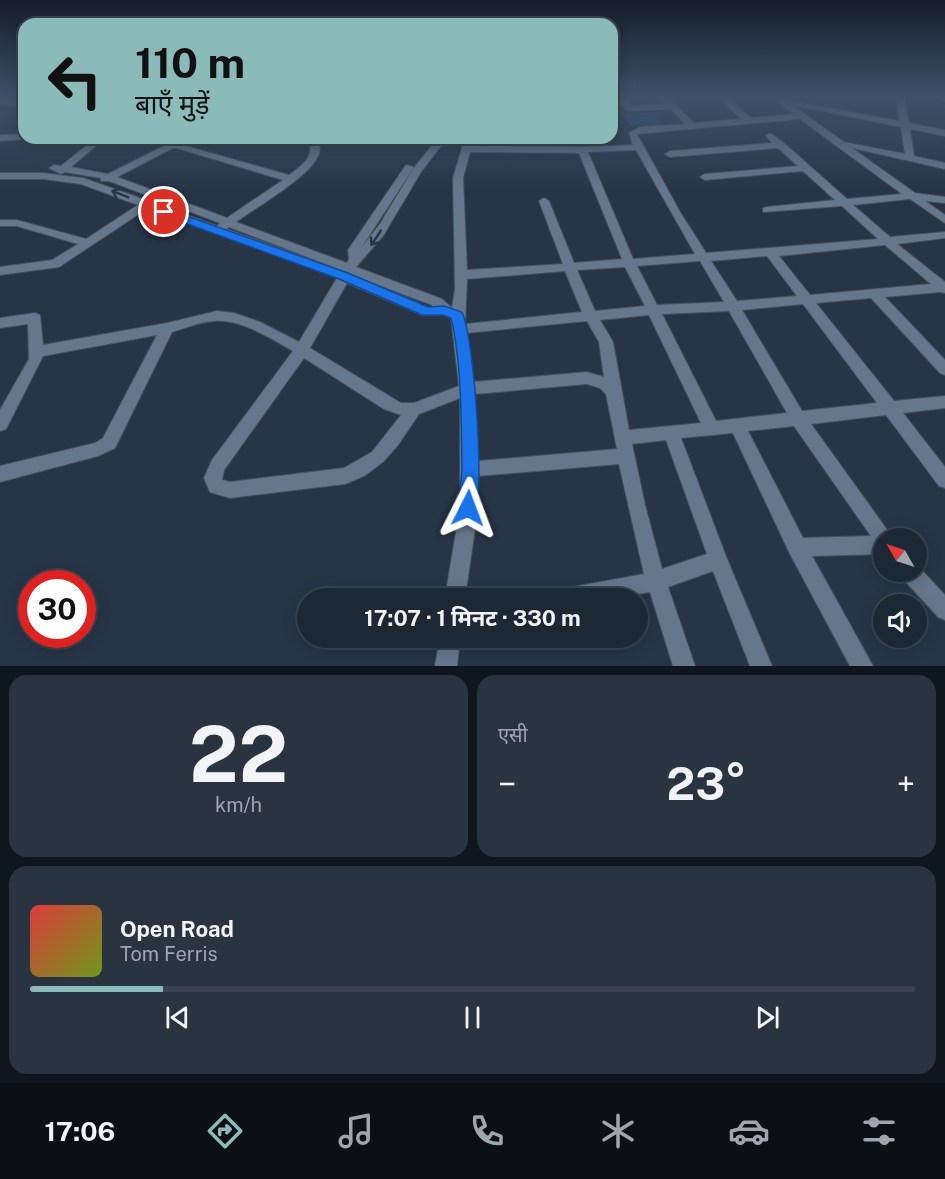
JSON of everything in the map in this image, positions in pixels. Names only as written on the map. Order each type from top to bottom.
[{"type":"street","points":[[668,128],[635,131],[633,136],[798,418],[876,528]]},
{"type":"street","points":[[820,128],[945,220]]},
{"type":"street","points":[[905,128],[910,158]]},
{"type":"street","points":[[920,128],[945,133]]},
{"type":"street","points":[[770,136],[888,242],[943,286]]},
{"type":"street","points":[[0,138],[18,137]]},
{"type":"street","points":[[842,143],[945,166]]},
{"type":"street","points":[[55,177],[94,144]]},
{"type":"street","points":[[222,227],[291,179],[313,159],[316,151],[314,144]]},
{"type":"street","points":[[414,408],[386,449],[376,461],[363,470],[345,476],[230,490],[216,486],[212,478],[218,465],[302,349],[349,268],[354,250],[427,144]]},
{"type":"street","points":[[349,268],[367,251],[397,206],[408,184],[438,144]]},
{"type":"street","points":[[456,588],[468,508],[470,469],[467,389],[454,318],[461,289],[458,178],[467,144],[582,150],[638,147]]},
{"type":"street","points":[[95,185],[163,148],[177,145],[291,179]]},
{"type":"street","points":[[670,154],[781,145]]},
{"type":"street","points":[[582,150],[630,262],[711,427]]},
{"type":"street","points":[[0,168],[64,169],[108,177],[159,196],[222,227]]},
{"type":"street","points":[[705,177],[806,168]]},
{"type":"street","points":[[0,176],[55,177],[95,185],[146,205],[349,268],[427,312],[454,318],[589,316],[805,300],[943,286]]},
{"type":"street","points":[[0,272],[55,264],[159,196]]},
{"type":"street","points":[[767,210],[911,196],[945,200]]},
{"type":"street","points":[[544,201],[589,316],[606,342],[626,456],[656,581],[684,666]]},
{"type":"street","points":[[384,205],[397,206]]},
{"type":"street","points":[[0,223],[17,223],[88,243]]},
{"type":"street","points":[[460,275],[770,252],[945,235]]},
{"type":"street","points":[[770,252],[945,480]]},
{"type":"street","points":[[875,294],[945,369]]},
{"type":"street","points":[[36,351],[218,316],[236,318],[302,349],[389,405],[400,409],[414,408],[467,389],[587,378],[605,383],[613,391]]},
{"type":"street","points":[[0,323],[35,318],[36,351],[36,359],[0,424]]},
{"type":"street","points":[[0,474],[98,449],[109,443],[167,327]]},
{"type":"street","points":[[624,438],[887,406],[945,402]]},
{"type":"street","points":[[736,425],[862,666]]},
{"type":"street","points":[[671,433],[718,560],[761,666]]},
{"type":"street","points":[[470,469],[626,456]]},
{"type":"street","points":[[798,547],[873,545]]},
{"type":"street","points":[[619,588],[656,581],[718,560]]},
{"type":"street","points":[[919,582],[945,610]]},
{"type":"street","points":[[446,666],[449,648]]},
{"type":"route","points":[[164,212],[344,276],[427,312],[444,310],[457,315],[461,329],[467,389],[470,469],[468,508]]}]
